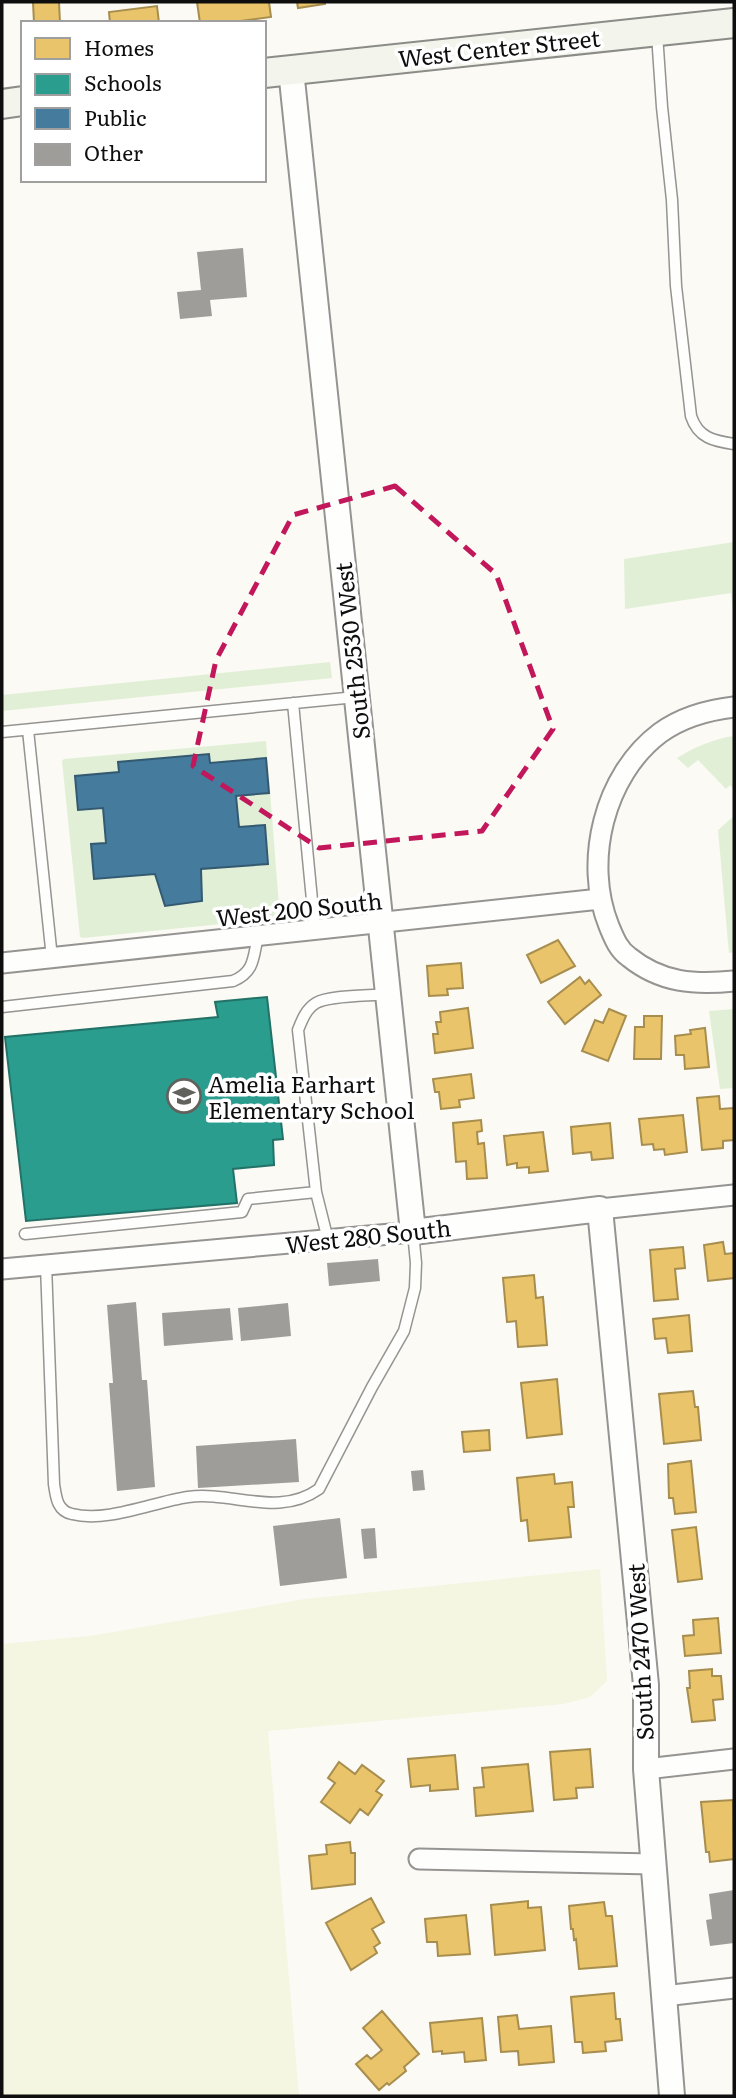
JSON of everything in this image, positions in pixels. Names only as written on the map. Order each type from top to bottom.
[{"type":"main road","name":"West Center Street","points":[[277,72],[734,23]]},
{"type":"main road","points":[[2,104],[21,101]]},
{"type":"street","name":"South 2530 West","points":[[277,72],[356,697],[413,1232]]},
{"type":"street","points":[[734,707],[688,717],[662,731],[631,762],[616,787],[602,830],[597,874],[604,915],[619,947],[628,957],[655,974],[694,984],[734,981]]},
{"type":"street","name":"West 200 South","points":[[2,963],[600,899]]},
{"type":"street","name":"West 280 South","points":[[2,1269],[413,1232],[734,1195]]},
{"type":"street","name":"South 2470 West","points":[[600,1209],[646,1685],[646,1769],[672,2096]]},
{"type":"street","points":[[646,1769],[734,1759]]},
{"type":"street","points":[[419,1859],[653,1864]]},
{"type":"street","points":[[664,1996],[734,1988]]},
{"type":"lane","points":[[656,31],[673,212],[676,286],[691,416],[694,427],[704,436],[713,441],[734,444]]},
{"type":"lane","points":[[2,732],[356,697]]},
{"type":"lane","points":[[293,703],[315,931]]},
{"type":"lane","points":[[28,730],[52,958]]},
{"type":"lane","points":[[2,1006],[233,982],[244,977],[251,968],[258,936]]},
{"type":"lane","points":[[328,1240],[316,1192],[298,1030],[304,1015],[316,1003],[388,994]]},
{"type":"lane","points":[[25,1234],[242,1212],[248,1199],[316,1192]]},
{"type":"lane","points":[[46,1265],[54,1484],[57,1502],[64,1511],[72,1514],[102,1515],[191,1497],[288,1504],[319,1489],[404,1331],[415,1288],[413,1232]]},
{"type":"highlighted area","points":[[395,486],[496,574],[553,729],[482,831],[319,848],[193,766],[216,660],[293,515]]},
{"type":"green space","points":[[734,542],[734,619],[731,593],[625,609],[624,559]]},
{"type":"green space","points":[[330,662],[332,678],[2,711],[2,695]]},
{"type":"green space","points":[[734,736],[734,790],[730,785],[726,789],[698,760],[688,768],[677,758],[704,744]]},
{"type":"green space","points":[[266,741],[280,918],[80,937],[62,761]]},
{"type":"green space","points":[[734,816],[734,952],[729,953],[718,830]]},
{"type":"green space","points":[[734,1009],[734,1088],[720,1089],[709,1011]]},
{"type":"green space","points":[[600,1569],[607,1681],[590,1697],[564,1704],[268,1731],[299,2096],[2,2096],[2,1644],[90,1636],[305,1599]]},
{"type":"building: Homes","points":[[33,2],[59,2],[60,21],[34,21]]},
{"type":"building: Homes","points":[[197,2],[269,2],[271,17],[240,21],[200,21]]},
{"type":"building: Homes","points":[[297,2],[325,2],[325,4],[298,8]]},
{"type":"building: Homes","points":[[157,6],[159,21],[110,21],[109,12]]},
{"type":"building: Homes","points":[[558,940],[575,966],[541,983],[527,955]]},
{"type":"building: Homes","points":[[461,963],[463,988],[447,989],[448,995],[429,996],[427,966]]},
{"type":"building: Homes","points":[[580,977],[585,984],[589,980],[601,995],[565,1024],[548,1002]]},
{"type":"building: Homes","points":[[468,1008],[473,1048],[435,1053],[433,1034],[438,1034],[436,1022],[441,1022],[440,1012]]},
{"type":"building: Homes","points":[[609,1009],[626,1016],[608,1061],[582,1051],[595,1020],[603,1023]]},
{"type":"building: Homes","points":[[644,1016],[662,1016],[661,1059],[634,1059],[635,1027],[644,1027]]},
{"type":"building: Homes","points":[[705,1028],[709,1067],[685,1069],[684,1055],[676,1055],[675,1036],[691,1034],[690,1030]]},
{"type":"building: Homes","points":[[471,1074],[474,1098],[459,1100],[460,1107],[441,1109],[439,1092],[435,1092],[433,1079]]},
{"type":"building: Homes","points":[[719,1096],[720,1109],[734,1108],[734,1140],[723,1141],[723,1148],[702,1150],[697,1098]]},
{"type":"building: Homes","points":[[683,1115],[687,1152],[665,1155],[664,1149],[654,1150],[653,1144],[642,1145],[639,1119]]},
{"type":"building: Homes","points":[[481,1120],[482,1131],[477,1132],[478,1144],[484,1143],[487,1178],[467,1179],[466,1161],[456,1162],[453,1123]]},
{"type":"building: Homes","points":[[610,1123],[613,1158],[592,1160],[591,1152],[573,1154],[571,1127]]},
{"type":"building: Homes","points":[[543,1132],[548,1171],[529,1173],[529,1167],[517,1168],[517,1163],[507,1165],[504,1136]]},
{"type":"building: Homes","points":[[723,1242],[725,1254],[734,1253],[734,1278],[708,1281],[704,1245]]},
{"type":"building: Homes","points":[[683,1247],[685,1268],[675,1269],[678,1299],[654,1301],[650,1250]]},
{"type":"building: Homes","points":[[534,1275],[536,1298],[543,1297],[547,1345],[518,1347],[516,1321],[507,1322],[503,1278]]},
{"type":"building: Homes","points":[[689,1315],[692,1351],[668,1353],[666,1338],[655,1339],[653,1319]]},
{"type":"building: Homes","points":[[557,1379],[562,1434],[527,1438],[521,1383]]},
{"type":"building: Homes","points":[[693,1391],[695,1407],[698,1407],[701,1440],[664,1444],[659,1394]]},
{"type":"building: Homes","points":[[489,1430],[490,1450],[464,1452],[462,1432]]},
{"type":"building: Homes","points":[[691,1461],[696,1512],[675,1514],[673,1498],[669,1498],[668,1464]]},
{"type":"building: Homes","points":[[554,1474],[555,1484],[572,1482],[574,1507],[568,1507],[571,1537],[529,1541],[527,1520],[521,1521],[517,1478]]},
{"type":"building: Homes","points":[[696,1527],[702,1579],[678,1582],[672,1530]]},
{"type":"building: Homes","points":[[718,1618],[721,1653],[685,1656],[683,1636],[694,1635],[693,1620]]},
{"type":"building: Homes","points":[[712,1669],[712,1676],[721,1676],[723,1699],[713,1700],[715,1720],[692,1722],[687,1688],[690,1688],[689,1671]]},
{"type":"building: Homes","points":[[590,1749],[593,1787],[576,1788],[577,1798],[554,1800],[550,1752]]},
{"type":"building: Homes","points":[[455,1755],[458,1789],[430,1791],[430,1785],[411,1787],[408,1759]]},
{"type":"building: Homes","points":[[339,1762],[355,1774],[362,1765],[384,1781],[376,1791],[382,1795],[368,1815],[360,1809],[350,1823],[321,1802],[335,1783],[328,1778]]},
{"type":"building: Homes","points":[[528,1764],[533,1811],[476,1816],[474,1788],[484,1787],[482,1768]]},
{"type":"building: Homes","points":[[733,1800],[734,1859],[710,1862],[709,1852],[706,1852],[701,1802]]},
{"type":"building: Homes","points":[[350,1842],[351,1853],[355,1853],[355,1884],[312,1889],[309,1856],[327,1854],[326,1845]]},
{"type":"building: Homes","points":[[371,1898],[384,1922],[372,1929],[380,1943],[374,1947],[377,1953],[351,1970],[326,1923]]},
{"type":"building: Homes","points":[[528,1901],[528,1908],[541,1907],[545,1950],[495,1955],[491,1905]]},
{"type":"building: Homes","points":[[604,1902],[606,1916],[612,1916],[617,1966],[579,1969],[569,1906]]},
{"type":"building: Homes","points":[[466,1915],[470,1954],[438,1956],[437,1942],[427,1942],[425,1919]]},
{"type":"building: Homes","points":[[614,1993],[616,2019],[620,2019],[622,2040],[605,2042],[606,2051],[583,2053],[582,2042],[575,2042],[571,1997]]},
{"type":"building: Homes","points":[[382,2011],[419,2054],[404,2067],[406,2071],[379,2090],[356,2064],[367,2055],[371,2059],[382,2050],[363,2028]]},
{"type":"building: Homes","points":[[517,2015],[519,2029],[551,2026],[554,2062],[519,2065],[518,2051],[501,2052],[498,2017]]},
{"type":"building: Homes","points":[[482,2018],[486,2060],[465,2062],[464,2052],[433,2052],[430,2023]]},
{"type":"building: Schools","name":"Amelia Earhart Elementary School","points":[[267,997],[283,1139],[273,1140],[274,1165],[233,1169],[237,1203],[26,1221],[5,1037],[218,1017],[215,1002]]},
{"type":"building: Public","points":[[209,754],[210,763],[266,758],[269,793],[236,796],[239,827],[265,825],[268,864],[201,869],[202,901],[165,906],[155,874],[94,879],[91,844],[106,843],[103,808],[78,810],[75,776],[119,772],[118,762]]},
{"type":"building: Other","points":[[243,248],[247,297],[210,300],[212,316],[180,319],[177,292],[201,290],[197,252]]},
{"type":"building: Other","points":[[378,1259],[380,1281],[329,1286],[327,1263]]},
{"type":"building: Other","points":[[136,1302],[142,1380],[147,1380],[155,1487],[117,1491],[109,1383],[113,1383],[107,1305]]},
{"type":"building: Other","points":[[288,1303],[291,1336],[241,1341],[238,1308]]},
{"type":"building: Other","points":[[230,1308],[233,1340],[164,1346],[162,1313]]},
{"type":"building: Other","points":[[296,1439],[299,1482],[198,1488],[196,1446]]},
{"type":"building: Other","points":[[423,1470],[425,1490],[413,1491],[411,1471]]},
{"type":"building: Other","points":[[340,1518],[347,1578],[280,1586],[273,1526]]},
{"type":"building: Other","points":[[375,1528],[377,1558],[364,1559],[361,1529]]},
{"type":"building: Other","points":[[734,1890],[734,1943],[710,1946],[706,1920],[712,1919],[709,1894]]},
{"type":"place","name":"Amelia Earhart Elementary School","points":[[184,1096]]}]
